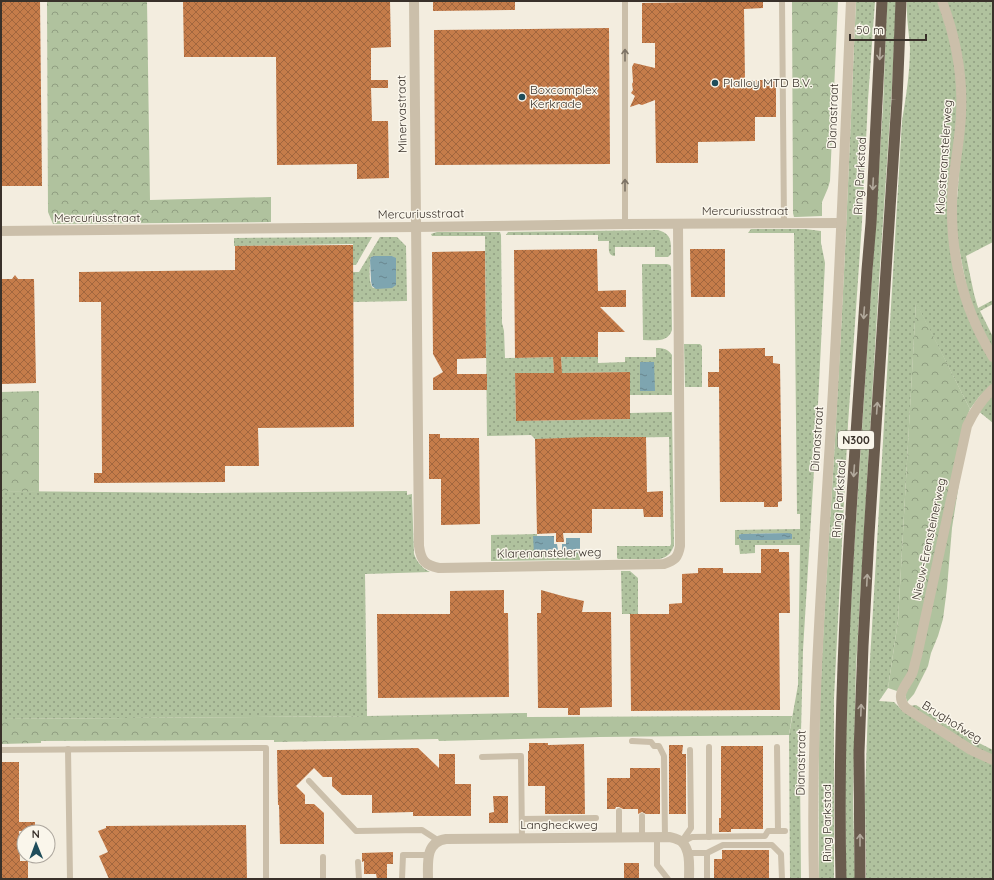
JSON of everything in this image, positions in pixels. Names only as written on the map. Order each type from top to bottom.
[{"type":"highway","name":"Ring Parkstad","points":[[841,879],[840,753],[843,645],[866,277],[871,223],[882,1]]},
{"type":"highway","name":"N300","points":[[860,879],[860,752],[863,646],[897,108],[901,1]]},
{"type":"street","name":"Minervastraat","points":[[414,1],[416,227]]},
{"type":"street","name":"Dianastraat","points":[[814,879],[813,776],[818,643],[842,223],[852,1]]},
{"type":"street","name":"Kloosteranstelerweg","points":[[942,1],[954,38],[960,68],[961,83],[961,114],[952,203],[952,232],[955,256],[960,281],[970,311],[979,333],[993,357]]},
{"type":"street","name":"Mercuriusstraat","points":[[1,231],[842,223]]},
{"type":"street","name":"Klarenanstelerweg","points":[[416,227],[419,546],[422,558],[426,563],[430,566],[439,568],[664,564],[677,557],[680,546],[678,224]]},
{"type":"street","name":"Nieuw-Erensteinerweg","points":[[901,700],[902,692],[912,673],[917,656],[967,426],[973,412],[984,397],[993,389]]},
{"type":"street","name":"Brughofweg","points":[[901,700],[902,704],[906,708],[932,725],[971,750],[993,760]]},
{"type":"street","name":"Langheckweg","points":[[439,841],[446,839],[661,838],[678,839],[682,842]]},
{"type":"street","points":[[428,879],[428,855],[430,850],[439,841]]},
{"type":"street","points":[[682,842],[686,848],[689,858],[689,879]]},
{"type":"lane","points":[[625,1],[625,224]]},
{"type":"lane","points":[[782,1],[784,224]]},
{"type":"lane","points":[[632,741],[651,742],[654,746],[659,746],[664,756],[661,838],[657,865],[668,879]]},
{"type":"lane","points":[[709,747],[709,837]]},
{"type":"lane","points":[[777,747],[778,831]]},
{"type":"lane","points":[[1,750],[266,748],[266,879]]},
{"type":"lane","points":[[68,749],[70,879]]},
{"type":"lane","points":[[682,842],[691,828],[690,750]]},
{"type":"lane","points":[[482,757],[521,756],[522,838]]},
{"type":"lane","points":[[309,781],[356,831],[422,830],[439,841]]},
{"type":"lane","points":[[619,811],[619,838]]},
{"type":"lane","points":[[642,816],[642,838]]},
{"type":"lane","points":[[522,820],[596,818]]},
{"type":"lane","points":[[682,842],[692,837],[765,836],[768,831],[785,831]]},
{"type":"lane","points":[[688,853],[707,853],[723,845],[772,845],[781,854],[782,879]]},
{"type":"lane","points":[[707,853],[707,879]]},
{"type":"lane","points":[[402,879],[403,855],[428,855]]},
{"type":"lane","points":[[323,857],[323,879]]},
{"type":"lane","points":[[358,862],[359,879]]},
{"type":"green space","points":[[47,1],[147,1],[150,200],[271,197],[271,222],[53,224],[48,212]]},
{"type":"green space","points":[[792,1],[838,1],[830,181],[822,202],[822,216],[794,217],[793,213]]},
{"type":"green space","points":[[856,1],[875,1],[848,424],[834,698],[834,879],[819,879],[820,702],[835,440]]},
{"type":"green space","points":[[887,1],[896,1],[892,88],[856,667],[853,801],[855,879],[846,879],[845,782],[847,675],[883,106]]},
{"type":"green space","points":[[907,1],[939,1],[948,26],[959,88],[949,214],[978,336],[993,363],[993,384],[979,397],[970,409],[916,303],[898,621],[888,688],[879,701],[894,702],[903,711],[993,764],[993,879],[866,879],[865,796],[869,677],[902,121],[909,66],[910,47]]},
{"type":"green space","points":[[945,1],[993,1],[993,242],[966,256],[978,308],[993,300],[993,304],[980,311],[993,337],[993,353],[970,304],[955,228],[963,119]]},
{"type":"green space","points":[[751,229],[805,229],[821,231],[821,243],[825,263],[803,650],[800,773],[801,879],[790,879],[789,735],[798,685],[800,545],[755,545],[755,553],[740,554],[739,545],[735,545],[735,530],[800,529],[800,514],[797,514],[794,233],[748,233]],"holes":[[[788,533],[779,540],[741,540],[739,538],[740,534]]]},
{"type":"green space","points":[[658,230],[666,234],[670,239],[671,254],[668,257],[655,257],[655,247],[615,247],[615,256],[612,256],[609,251],[609,241],[598,241],[598,235],[506,235],[508,232]]},
{"type":"green space","points":[[437,232],[500,232],[502,323],[504,331],[505,358],[553,357],[554,373],[515,373],[516,421],[630,419],[630,413],[672,412],[674,545],[671,552],[667,556],[660,559],[618,559],[617,546],[670,546],[671,544],[669,437],[535,439],[531,435],[487,436],[485,236],[432,236],[431,234]]},
{"type":"green space","points":[[372,237],[356,265],[353,265],[353,244],[234,246],[234,238]]},
{"type":"green space","points":[[380,237],[397,237],[406,246],[407,301],[353,302],[353,272],[359,272]],"holes":[[[392,256],[395,258],[396,283],[373,288],[370,279],[371,257]]]},
{"type":"green space","points":[[642,264],[667,264],[671,267],[672,330],[664,339],[643,340]]},
{"type":"green space","points":[[916,302],[970,409],[963,427],[909,673],[897,691],[888,688],[898,621]]},
{"type":"green space","points":[[684,344],[700,344],[702,346],[702,387],[685,387]]},
{"type":"green space","points":[[656,348],[666,349],[672,355],[672,395],[630,395],[630,372],[562,373],[561,357],[598,357],[598,363],[625,362],[625,357],[656,357]]},
{"type":"green space","points":[[39,391],[39,492],[1,491],[1,392]]},
{"type":"green space","points":[[993,392],[993,423],[977,410]]},
{"type":"green space","points":[[966,439],[952,528],[943,619],[928,666],[914,694],[907,702],[906,693]]},
{"type":"green space","points":[[1,491],[205,493],[407,491],[407,495],[412,494],[414,554],[420,564],[430,572],[365,574],[367,716],[1,719]]},
{"type":"green space","points":[[537,534],[537,536],[534,536],[534,553],[580,553],[580,560],[491,561],[491,535]]},
{"type":"green space","points":[[621,571],[630,571],[638,578],[638,614],[622,614]]},
{"type":"green space","points":[[916,705],[971,739],[993,750],[993,757],[910,706]]},
{"type":"green space","points":[[527,713],[527,717],[792,716],[789,735],[600,737],[439,741],[438,739],[274,742],[274,740],[41,741],[41,743],[1,744],[1,719]]},
{"type":"water","points":[[392,256],[396,258],[396,285],[392,288],[376,289],[372,286],[370,260],[371,257]]},
{"type":"water","points":[[640,362],[654,362],[655,391],[640,391]]},
{"type":"water","points":[[741,534],[792,534],[792,539],[741,540],[739,538],[739,535]]},
{"type":"water","points":[[533,536],[554,536],[554,544],[557,544],[558,550],[562,550],[562,544],[566,544],[566,538],[580,538],[580,553],[534,553]]},
{"type":"building","points":[[1,1],[40,1],[42,186],[1,186]]},
{"type":"building","points":[[183,1],[390,1],[391,47],[371,48],[371,80],[388,80],[388,88],[371,88],[372,121],[388,121],[389,178],[357,179],[357,164],[277,165],[276,57],[184,57]]},
{"type":"building","points":[[515,1],[515,10],[433,11],[433,2]]},
{"type":"building","name":"Plalloy MTD B.V.","points":[[763,1],[763,8],[744,9],[745,80],[776,80],[776,117],[755,117],[755,141],[698,142],[698,163],[656,163],[655,100],[642,105],[639,104],[630,107],[635,96],[631,93],[633,90],[632,67],[634,63],[655,68],[655,43],[642,43],[642,3]]},
{"type":"building","name":"Boxcomplex Kerkrade","points":[[609,28],[610,164],[435,165],[434,30]]},
{"type":"building","points":[[353,245],[354,427],[258,428],[259,466],[225,466],[225,482],[94,483],[94,473],[102,473],[101,302],[79,302],[79,272],[235,270],[235,246]]},
{"type":"building","points":[[597,249],[598,291],[626,290],[626,307],[600,307],[625,332],[598,332],[598,357],[561,357],[562,373],[630,372],[630,419],[516,421],[515,373],[554,373],[553,357],[515,358],[514,250]]},
{"type":"building","points":[[690,249],[725,249],[725,297],[691,297]]},
{"type":"building","points":[[485,251],[486,358],[457,359],[457,374],[487,374],[487,390],[433,390],[433,378],[443,372],[433,354],[432,252]]},
{"type":"building","points":[[15,275],[18,279],[34,279],[36,383],[1,384],[1,279],[12,279]]},
{"type":"building","points":[[765,348],[765,356],[773,356],[773,363],[780,364],[782,501],[778,502],[778,507],[764,507],[764,502],[720,502],[719,387],[708,387],[708,372],[719,372],[719,349]]},
{"type":"building","points":[[429,434],[440,434],[440,438],[479,438],[480,524],[441,525],[441,479],[429,479]]},
{"type":"building","points":[[646,437],[647,492],[663,491],[663,517],[644,517],[643,509],[592,509],[592,533],[563,533],[564,542],[556,542],[556,533],[537,534],[535,439]]},
{"type":"building","points":[[761,549],[779,549],[779,552],[789,552],[790,613],[779,613],[780,710],[631,711],[630,614],[669,614],[669,604],[682,603],[682,574],[698,573],[698,568],[723,568],[723,573],[761,573]]},
{"type":"building","points":[[504,590],[504,613],[508,613],[509,697],[378,698],[377,614],[450,614],[450,591]]},
{"type":"building","points":[[541,590],[584,601],[582,612],[611,612],[612,707],[580,708],[580,715],[568,715],[568,708],[538,708],[537,613],[541,613]]},
{"type":"building","points":[[529,743],[548,743],[548,745],[584,744],[585,814],[545,814],[545,786],[528,786]]},
{"type":"building","points":[[669,745],[683,745],[682,754],[686,754],[686,814],[669,814]]},
{"type":"building","points":[[721,746],[763,746],[763,829],[731,829],[731,832],[719,832],[719,818],[721,818]]},
{"type":"building","points":[[418,748],[439,768],[439,754],[455,754],[455,784],[471,784],[471,816],[413,816],[413,812],[372,813],[372,795],[342,795],[332,786],[332,777],[323,777],[314,768],[296,786],[305,795],[305,804],[314,804],[324,813],[324,844],[280,844],[277,750]]},
{"type":"building","points":[[1,762],[19,762],[19,822],[35,822],[35,824],[16,824],[16,864],[28,864],[28,879],[1,879]]},
{"type":"building","points":[[630,768],[660,768],[660,814],[646,814],[642,812],[638,814],[638,809],[623,809],[619,807],[616,807],[615,809],[607,809],[607,778],[630,778]]},
{"type":"building","points":[[493,796],[508,796],[508,823],[489,823],[489,813],[494,812]]},
{"type":"building","points":[[246,825],[247,879],[109,879],[99,856],[108,852],[98,831],[106,828],[106,826]]},
{"type":"building","points":[[722,850],[769,850],[769,879],[714,879],[714,859],[722,859]]},
{"type":"building","points":[[393,852],[393,864],[387,864],[387,879],[377,879],[376,874],[364,874],[364,861],[362,862],[362,853]]},
{"type":"building","points":[[624,863],[639,863],[639,879],[624,879]]},
{"type":"place","name":"Plalloy MTD B.V.","points":[[715,83]]},
{"type":"place","name":"Boxcomplex Kerkrade","points":[[522,97]]}]
